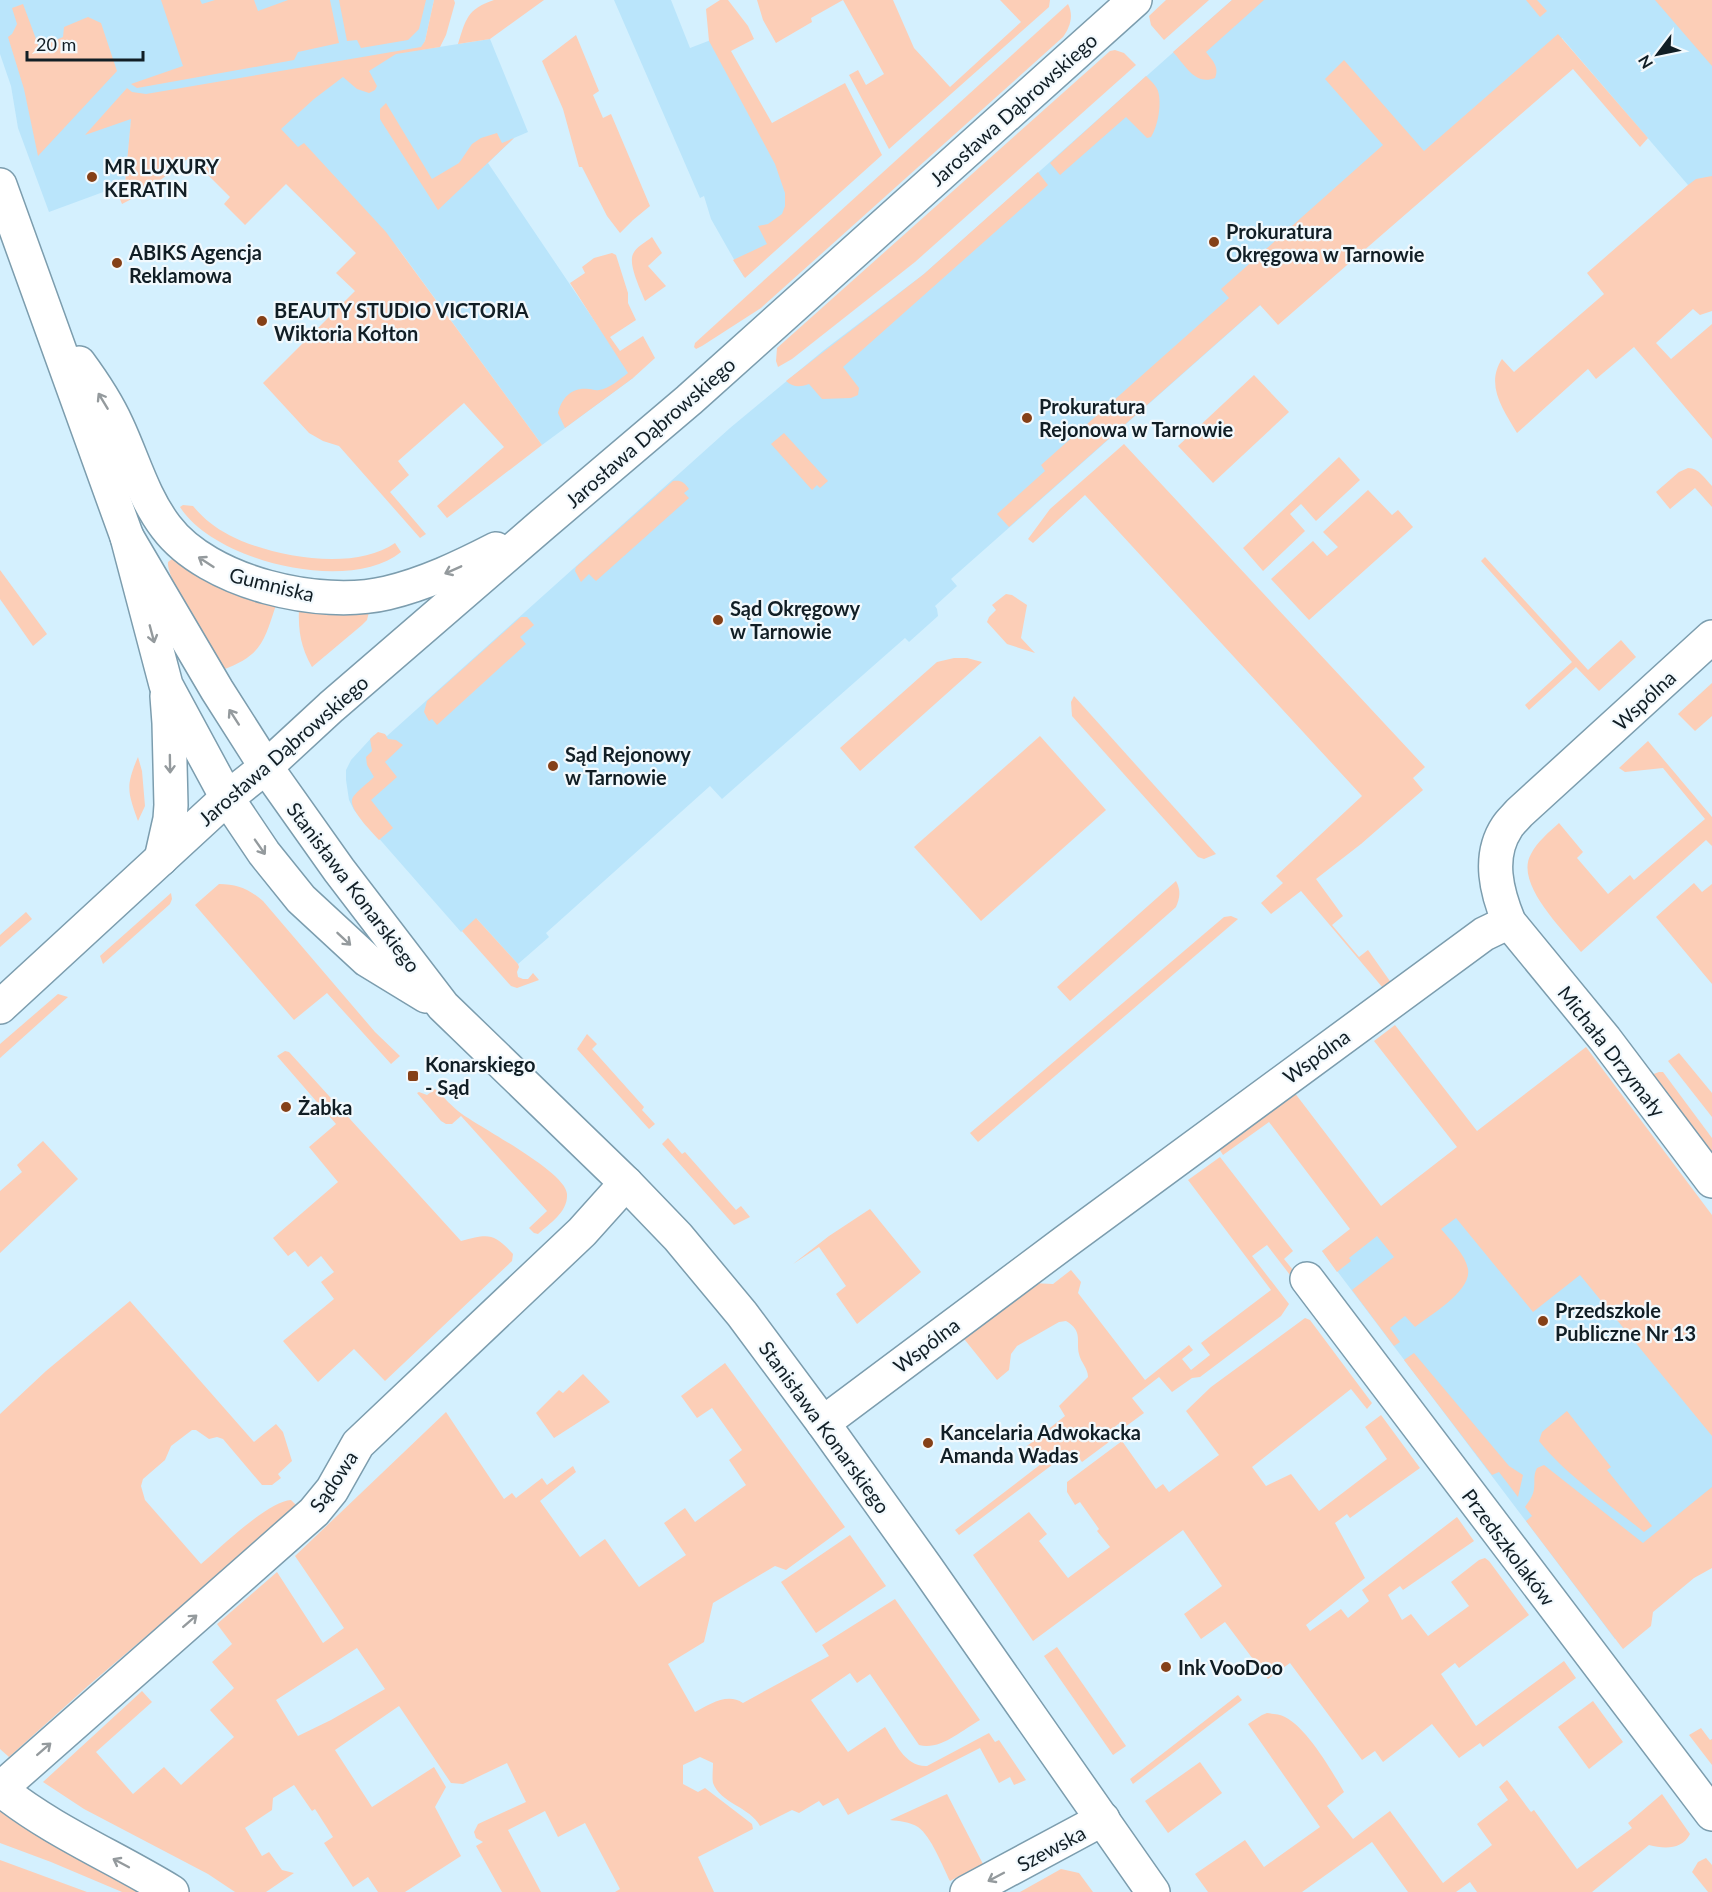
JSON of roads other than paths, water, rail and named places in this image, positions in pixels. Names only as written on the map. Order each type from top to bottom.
[{"type":"street","name":"Jarosława Dąbrowskiego","points":[[0,1007],[227,798],[689,400],[1101,11],[1135,0]]},
{"type":"street","name":"Gumniska","points":[[0,185],[127,537],[166,685],[227,798]]},
{"type":"street","name":"Gumniska","points":[[50,323],[87,375],[116,423],[154,509],[166,528],[185,548],[220,571],[255,583],[311,595],[346,598],[386,593],[435,577],[472,561],[543,524]]},
{"type":"street","name":"Gumniska","points":[[127,537],[217,690],[266,766]]},
{"type":"street","name":"Wspólna","points":[[823,1423],[1090,1222],[1484,933],[1509,922],[1501,903],[1495,876],[1497,853],[1506,828],[1519,813],[1712,637]]},
{"type":"street","name":"Jarosława Dąbrowskiego","points":[[161,859],[171,806],[170,723],[166,685]]},
{"type":"street","name":"Stanisława Konarskiego","points":[[266,766],[339,870],[443,1006],[626,1183],[678,1237],[742,1314],[823,1423],[1153,1892]]},
{"type":"street","name":"Stanisława Konarskiego","points":[[227,798],[264,853],[302,899],[367,960],[443,1006]]},
{"type":"street","name":"Michała Drzymały","points":[[1509,922],[1605,1039],[1712,1181]]},
{"type":"street","name":"Sądowa","points":[[0,1789],[314,1512],[332,1490],[358,1444],[582,1232],[626,1183]]},
{"type":"street","name":"Przedszkolaków","points":[[1307,1280],[1712,1814]]},
{"type":"street","points":[[0,1789],[61,1831],[172,1892]]},
{"type":"street","name":"Szewska","points":[[968,1892],[1103,1819]]},
{"type":"place","name":"MR LUXURY KERATIN","points":[[92,177]]},
{"type":"place","name":"Prokuratura Okręgowa w Tarnowie","points":[[1214,242]]},
{"type":"place","name":"ABIKS Agencja Reklamowa","points":[[117,263]]},
{"type":"place","name":"BEAUTY STUDIO VICTORIA Wiktoria Kołton","points":[[262,321]]},
{"type":"place","name":"Prokuratura Rejonowa w Tarnowie","points":[[1027,418]]},
{"type":"place","name":"Sąd Okręgowy w Tarnowie","points":[[718,620]]},
{"type":"place","name":"Sąd Rejonowy w Tarnowie","points":[[553,766]]},
{"type":"place","name":"Konarskiego - Sąd","points":[[413,1076]]},
{"type":"place","name":"Żabka","points":[[286,1107]]},
{"type":"place","name":"Przedszkole Publiczne Nr 13","points":[[1543,1321]]},
{"type":"place","name":"Kancelaria Adwokacka Amanda Wadas","points":[[928,1443]]},
{"type":"place","name":"Ink VooDoo","points":[[1166,1667]]}]
